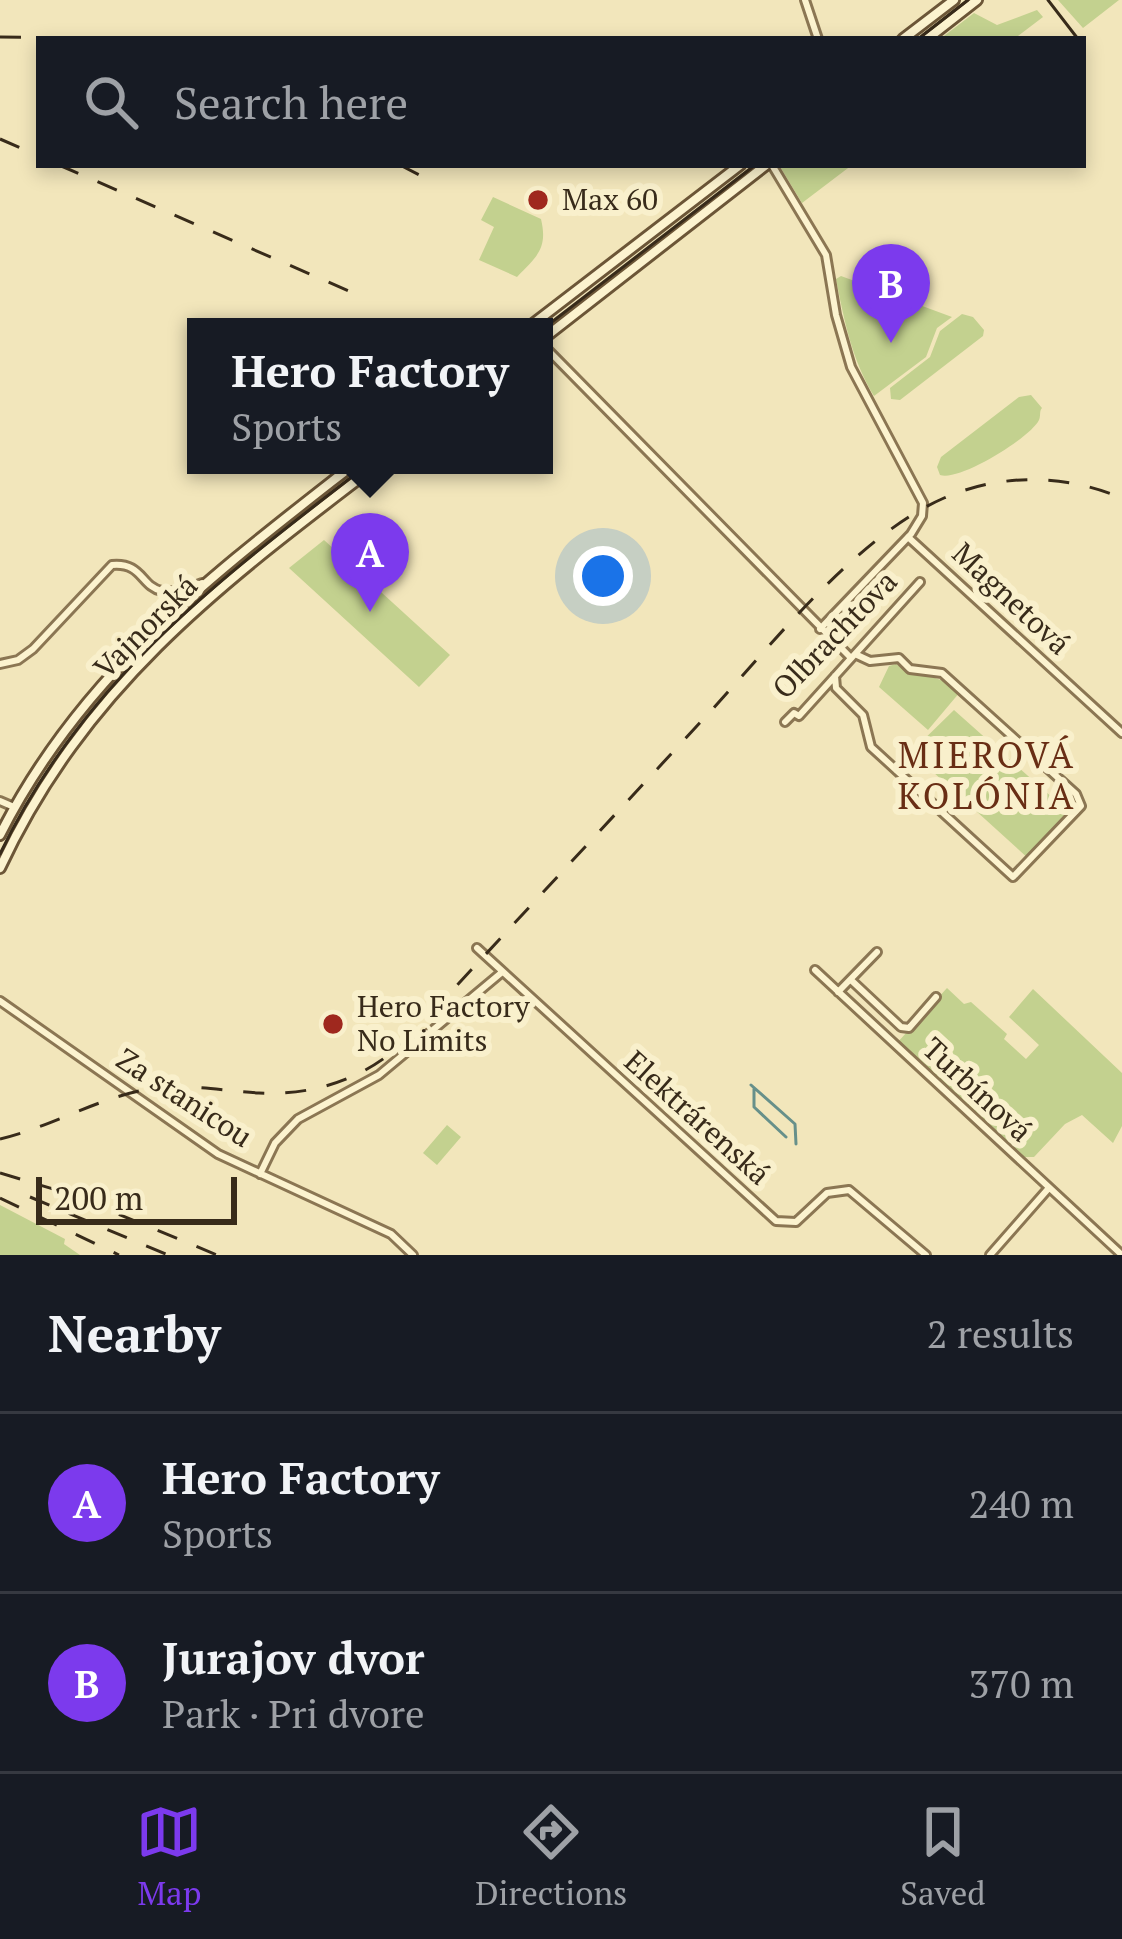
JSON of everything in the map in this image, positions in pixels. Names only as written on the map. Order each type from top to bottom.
[{"type":"main road","points":[[907,36],[954,0]]},
{"type":"main road","points":[[931,36],[977,0]]},
{"type":"main road","points":[[542,318],[736,168]]},
{"type":"main road","points":[[553,335],[765,168]]},
{"type":"main road","name":"Vajnorská","points":[[0,835],[45,756],[145,636],[202,583],[341,474]]},
{"type":"main road","name":"Vajnorská","points":[[0,868],[28,814],[89,722],[154,647],[221,586],[365,474]]},
{"type":"main road","points":[[14,807],[28,814]]},
{"type":"street","points":[[808,3],[817,36]]},
{"type":"street","points":[[771,168],[823,247],[851,367],[922,499],[922,516],[908,537]]},
{"type":"street","points":[[553,351],[820,629],[853,656],[870,661],[898,658],[910,669],[942,673],[1076,794],[1081,806],[1016,876],[1005,872],[871,747],[863,715],[836,688],[835,676]]},
{"type":"street","name":"Magnetová","points":[[820,629],[908,537],[1122,733]]},
{"type":"street","points":[[0,664],[26,656],[105,570],[119,563],[171,594],[202,583]]},
{"type":"street","name":"Olbrachtova","points":[[785,722],[794,713],[800,716],[920,582]]},
{"type":"street","points":[[0,801],[14,807]]},
{"type":"street","name":"Elektrárenská","points":[[477,948],[776,1221],[796,1222],[824,1194],[849,1190],[926,1255]]},
{"type":"street","points":[[838,992],[877,952]]},
{"type":"street","name":"Turbínová","points":[[815,970],[1122,1255]]},
{"type":"street","points":[[260,1174],[272,1148],[298,1119],[380,1075],[502,972]]},
{"type":"street","points":[[851,980],[901,1027],[909,1028],[936,997]]},
{"type":"street","name":"Za stanicou","points":[[0,1000],[218,1154],[391,1234],[412,1255]]},
{"type":"street","points":[[990,1255],[1048,1189]]},
{"type":"street","points":[[1107,1244],[1122,1244]]},
{"type":"green space","points":[[1058,0],[1119,0],[1083,28]]},
{"type":"green space","points":[[1037,10],[1043,17],[1018,36],[944,36],[974,13],[997,25]]},
{"type":"green space","points":[[781,168],[848,168],[802,203]]},
{"type":"green space","points":[[493,197],[541,219],[539,251],[517,277],[479,260],[494,227],[481,220]]},
{"type":"green space","points":[[841,276],[952,317],[937,328],[926,357],[874,396],[850,339],[836,279]]},
{"type":"green space","points":[[962,314],[973,317],[984,330],[983,336],[900,400],[891,399],[890,388],[930,357],[940,331]]},
{"type":"green space","points":[[1031,395],[1042,408],[1039,420],[1023,437],[963,472],[940,475],[941,457],[1019,397]]},
{"type":"green space","points":[[324,540],[450,655],[419,687],[289,568]]},
{"type":"green space","points":[[896,664],[960,692],[928,730],[879,687],[889,666]]},
{"type":"green space","points":[[954,710],[1072,815],[1030,860],[911,752]]},
{"type":"green space","points":[[947,988],[1007,1034],[1004,1039],[1026,1059],[1039,1045],[1009,1017],[1033,989],[1122,1073],[1122,1126],[1113,1143],[1082,1115],[1065,1124],[1034,1157],[1020,1157],[897,1043]]},
{"type":"green space","points":[[447,1125],[461,1137],[437,1165],[423,1153]]},
{"type":"green space","points":[[0,1205],[65,1239],[64,1244],[80,1255],[0,1255]]},
{"type":"waterway","points":[[751,1085],[795,1124],[796,1144]]},
{"type":"waterway","points":[[754,1089],[754,1107],[786,1137]]},
{"type":"tram line","points":[[922,36],[968,0]]},
{"type":"tram line","points":[[1048,0],[1076,36]]},
{"type":"tram line","points":[[553,321],[751,168]]},
{"type":"tram line","points":[[0,854],[34,792],[114,685],[208,593],[356,474]]},
{"type":"railway","points":[[0,37],[36,37]]},
{"type":"railway","points":[[0,139],[36,155]]},
{"type":"railway","points":[[66,168],[358,295]]},
{"type":"railway","points":[[406,168],[433,182]]},
{"type":"railway","points":[[0,1139],[149,1089],[301,1091],[341,1081],[378,1063],[410,1036],[789,624],[880,538],[944,498],[988,484],[1055,481],[1122,498]]},
{"type":"railway","points":[[0,1173],[70,1194],[217,1255]]},
{"type":"railway","points":[[30,1197],[168,1255]]},
{"type":"railway","points":[[0,1198],[119,1255]]},
{"type":"place","name":"Max 60","points":[[538,200]]},
{"type":"place","name":"Jurajov dvor","points":[[891,343]]},
{"type":"place","name":"Hero Factory","points":[[370,612]]},
{"type":"place","name":"Hero Factory No Limits","points":[[333,1024]]},
{"type":"district","name":"MIEROVÁ KOLÓNIA","points":[[987,776]]}]
